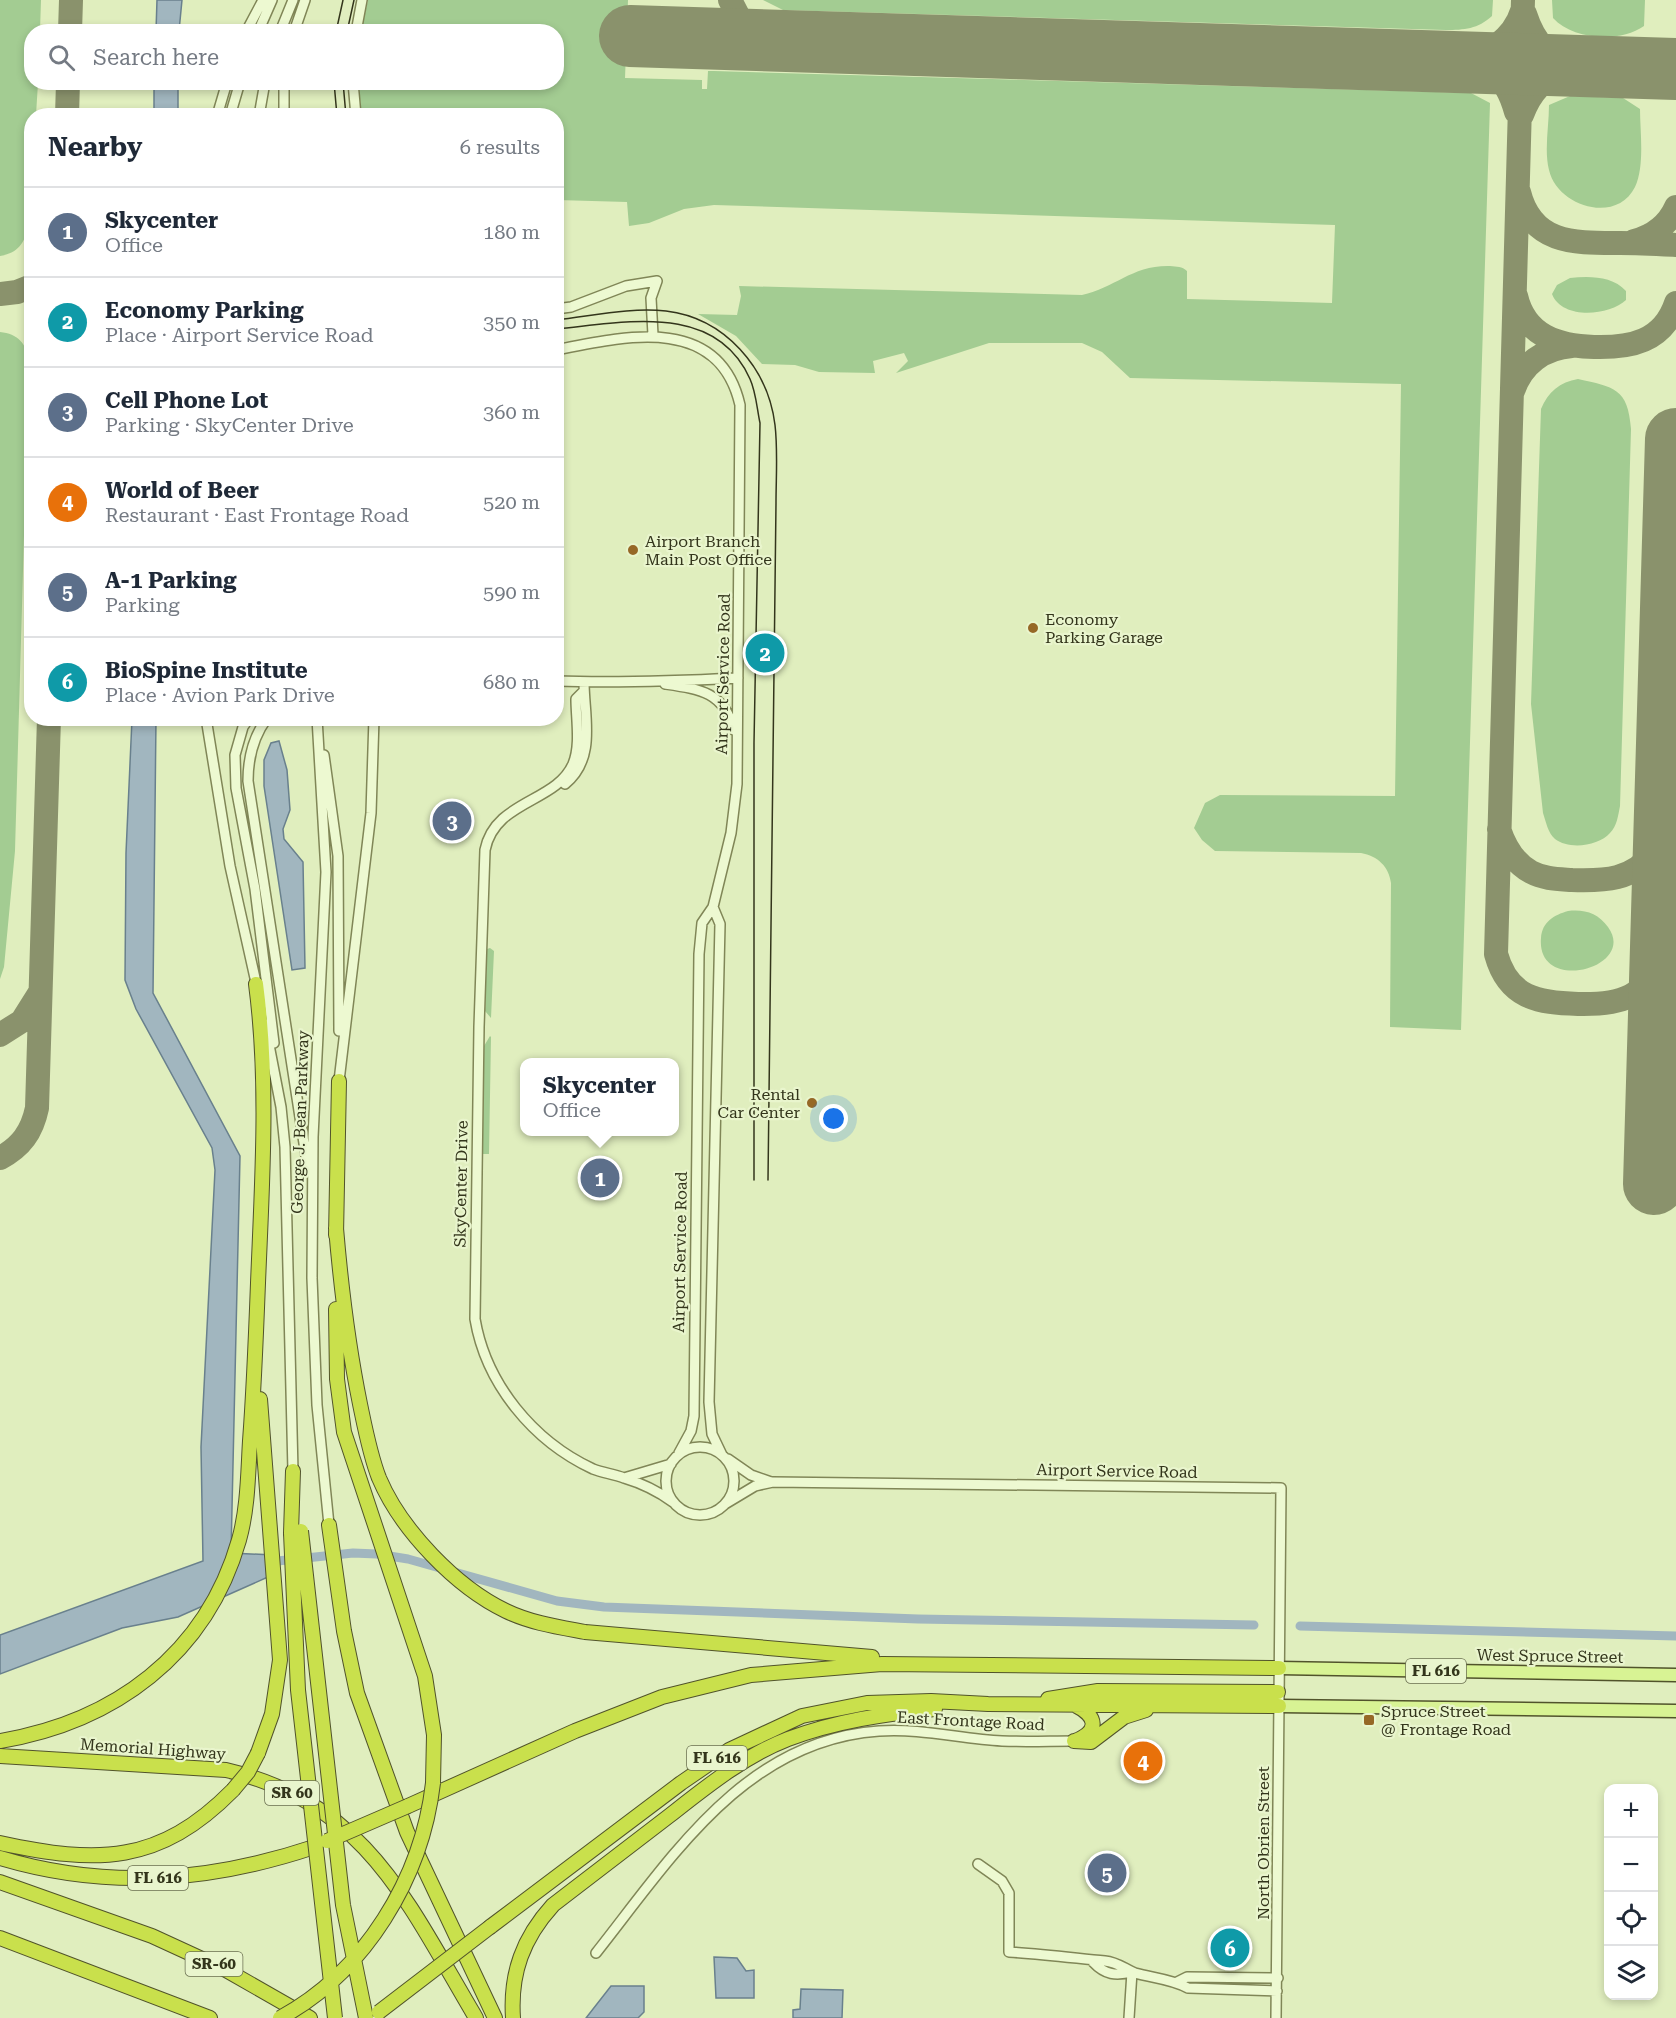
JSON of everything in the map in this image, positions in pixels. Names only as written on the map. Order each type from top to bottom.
[{"type":"highway","points":[[0,1741],[56,1729],[116,1702],[164,1665],[186,1642],[212,1604],[239,1539],[247,1495],[256,1333],[263,1087],[256,984]]},
{"type":"highway","points":[[280,2018],[310,1998],[340,1972],[381,1923],[396,1901],[414,1861],[431,1803],[434,1735],[425,1676],[366,1504],[344,1432],[337,1379],[336,1228],[339,1082]]},
{"type":"highway","points":[[336,1228],[342,1306],[367,1437],[380,1479],[400,1513],[429,1553],[472,1589],[505,1610],[538,1623],[585,1632],[946,1663]]},
{"type":"highway","points":[[0,1843],[75,1857],[106,1856],[157,1844],[191,1826],[233,1790],[248,1772],[258,1753],[272,1714],[279,1680],[275,1588],[256,1333]]},
{"type":"highway","points":[[293,1472],[298,1690],[335,2018]]},
{"type":"highway","points":[[329,1525],[335,1576],[357,1693],[390,1790],[436,1897],[495,2018]]},
{"type":"highway","points":[[296,1532],[347,1935],[370,2016]]},
{"type":"highway","name":"FL 616","points":[[0,1858],[58,1871],[134,1879],[188,1877],[271,1861],[314,1847],[586,1727],[662,1697],[751,1675],[808,1668],[946,1663],[1279,1668]]},
{"type":"highway","points":[[1016,1705],[1098,1690],[1279,1699]]},
{"type":"highway","name":"FL 616","points":[[370,2016],[681,1783],[729,1750],[802,1716],[867,1704],[931,1701],[1016,1705],[1156,1706],[1279,1699]]},
{"type":"highway","points":[[513,2018],[513,1988],[518,1963],[526,1941],[542,1917],[553,1905],[710,1784],[747,1759],[786,1740],[834,1724],[874,1715],[988,1704]]},
{"type":"highway","points":[[1074,1741],[1088,1736],[1093,1728],[1092,1718],[1086,1710],[1075,1705]]},
{"type":"highway","points":[[1074,1741],[1091,1742],[1124,1717],[1156,1706]]},
{"type":"highway","name":"Memorial Highway","points":[[0,1756],[226,1770],[253,1777],[307,1800],[341,1824],[385,1869],[476,2018]]},
{"type":"highway","name":"SR-60","points":[[0,1882],[161,1940],[226,1970],[310,2018]]},
{"type":"highway","points":[[0,1938],[210,2018]]},
{"type":"main road","name":"West Spruce Street","points":[[1279,1668],[1676,1675]]},
{"type":"main road","name":"FL 616","points":[[1279,1699],[1676,1711]]},
{"type":"street","points":[[250,24],[262,0]]},
{"type":"street","points":[[262,24],[272,0]]},
{"type":"street","points":[[283,24],[293,0]]},
{"type":"street","points":[[297,24],[305,0]]},
{"type":"street","points":[[358,24],[362,0]]},
{"type":"street","points":[[219,108],[225,90]]},
{"type":"street","points":[[232,108],[238,90]]},
{"type":"street","points":[[260,108],[264,90]]},
{"type":"street","points":[[284,90],[284,108]]},
{"type":"street","points":[[354,90],[355,108]]},
{"type":"street","points":[[564,308],[626,286],[657,281],[651,298],[653,335]]},
{"type":"street","name":"Airport Service Road","points":[[564,348],[599,341],[653,335],[674,338],[706,351],[725,368],[736,389],[741,425],[737,784],[731,833],[712,907],[702,922],[699,954],[693,1416],[691,1431],[679,1453]]},
{"type":"street","points":[[564,682],[584,686],[670,679],[738,678]]},
{"type":"street","points":[[647,682],[680,686],[715,697],[726,707],[737,739]]},
{"type":"street","name":"SkyCenter Drive","points":[[584,686],[586,746],[577,771],[567,782],[499,822],[490,834],[485,850],[474,1289],[476,1326],[483,1350],[499,1384],[531,1426],[577,1460],[602,1472],[624,1478],[673,1502]]},
{"type":"street","name":"George J. Bean Parkway","points":[[207,726],[226,844],[281,1107],[288,1186],[293,1472]]},
{"type":"street","points":[[244,726],[235,755],[236,788],[255,889],[268,981],[281,1107]]},
{"type":"street","points":[[262,726],[254,741],[248,761],[248,780],[302,1126],[312,1220]]},
{"type":"street","name":"George J. Bean Parkway","points":[[317,726],[326,872],[312,1220],[317,1405],[329,1525]]},
{"type":"street","points":[[318,726],[333,805],[338,856],[339,1082]]},
{"type":"street","points":[[339,1082],[371,813],[374,726]]},
{"type":"street","name":"Airport Service Road","points":[[712,907],[720,924],[709,1402],[712,1434],[723,1456],[751,1475],[773,1482]]},
{"type":"street","points":[[702,1448],[723,1456],[733,1473],[734,1484],[725,1504],[705,1515],[682,1510],[673,1502],[666,1481],[671,1464],[679,1453],[702,1448]]},
{"type":"street","points":[[624,1478],[671,1464]]},
{"type":"street","name":"Airport Service Road","points":[[725,1504],[754,1486],[773,1482],[1281,1488],[1279,1668]]},
{"type":"street","name":"North Obrien Street","points":[[1276,2018],[1279,1668]]},
{"type":"street","name":"East Frontage Road","points":[[596,1953],[665,1864],[715,1807],[752,1779],[802,1750],[842,1737],[879,1731],[913,1731],[1001,1741],[1074,1741]]},
{"type":"street","points":[[978,1864],[1002,1881],[1009,1893],[1009,1952],[1066,1956],[1093,1962],[1102,1971],[1118,1975],[1132,1972],[1177,1982],[1188,1988],[1277,1991]]},
{"type":"street","points":[[1129,2018],[1132,1972]]},
{"type":"street","points":[[1177,1982],[1187,1977],[1278,1978]]},
{"type":"green space","points":[[0,0],[41,0],[40,24],[24,24],[24,90],[38,90],[36,108],[24,108],[24,239],[16,250],[0,256]]},
{"type":"green space","points":[[368,0],[628,0],[625,78],[702,80],[702,89],[707,89],[708,71],[714,71],[1471,93],[1490,103],[1461,1030],[1390,1027],[1391,883],[1382,863],[1361,853],[1215,851],[1202,840],[1194,828],[1205,803],[1220,795],[1395,796],[1401,384],[1130,378],[1102,352],[1082,343],[989,343],[896,373],[908,361],[904,353],[873,361],[875,373],[819,372],[795,365],[762,364],[736,336],[698,314],[737,315],[741,296],[739,286],[1082,295],[1094,292],[1145,269],[1170,266],[1181,267],[1187,271],[1187,299],[1332,303],[1335,225],[714,205],[684,209],[649,223],[629,226],[627,202],[564,200],[564,108],[361,108],[359,90],[564,90],[564,24],[363,24]]},
{"type":"green space","points":[[763,0],[1493,0],[1492,16],[1481,24],[1459,30],[1446,30],[783,10]]},
{"type":"green space","points":[[1552,0],[1645,0],[1644,26],[1610,37],[1584,35],[1572,31],[1553,18]]},
{"type":"green space","points":[[1570,96],[1623,98],[1640,109],[1641,159],[1638,178],[1635,187],[1626,199],[1615,205],[1602,208],[1588,206],[1563,193],[1554,183],[1548,162],[1549,105]]},
{"type":"green space","points":[[1593,277],[1614,282],[1626,291],[1626,300],[1598,312],[1575,312],[1557,302],[1552,294],[1557,285],[1570,278]]},
{"type":"green space","points":[[0,332],[16,337],[24,346],[24,535],[15,851],[4,967],[0,979]]},
{"type":"green space","points":[[1578,379],[1601,384],[1617,392],[1627,405],[1631,429],[1620,806],[1617,821],[1605,837],[1591,844],[1568,845],[1555,839],[1551,834],[1543,813],[1531,704],[1541,409],[1555,389]]},
{"type":"green space","points":[[1568,911],[1590,913],[1600,918],[1608,927],[1614,942],[1609,954],[1599,964],[1584,969],[1568,970],[1554,966],[1544,956],[1541,938],[1546,923]]},
{"type":"green space","points":[[487,949],[494,951],[491,1018],[485,1011]]},
{"type":"green space","points":[[490,1036],[489,1154],[482,1154],[484,1046]]},
{"type":"water","points":[[157,0],[182,0],[180,24],[156,24]]},
{"type":"water","points":[[154,90],[178,90],[178,108],[154,108]]},
{"type":"water","points":[[132,726],[156,726],[153,993],[240,1156],[231,1553],[273,1555],[268,1577],[178,1617],[122,1628],[0,1674],[0,1635],[203,1561],[201,1447],[215,1170],[212,1148],[136,1009],[125,980],[126,853]]},
{"type":"water","points":[[279,741],[287,770],[290,810],[283,829],[284,839],[303,862],[305,968],[292,970],[264,786],[264,760],[271,743]]},
{"type":"water","points":[[714,1957],[737,1958],[746,1971],[754,1970],[754,1998],[716,1998]]},
{"type":"water","points":[[611,1986],[644,1986],[644,2012],[638,2018],[586,2018]]},
{"type":"water","points":[[801,1989],[843,1990],[842,2018],[793,2018],[793,2010],[800,2009]]},
{"type":"waterway","points":[[268,1562],[353,1553],[377,1554],[408,1559],[557,1601],[604,1607],[918,1619],[1254,1625]]},
{"type":"waterway","points":[[1300,1626],[1676,1636]]},
{"type":"taxiway","points":[[70,24],[71,0]]},
{"type":"taxiway","points":[[730,0],[744,27],[762,41]]},
{"type":"taxiway","points":[[1523,0],[1496,954],[1508,980],[1526,995],[1550,1002],[1578,1004],[1607,1003],[1630,996],[1648,981],[1661,954]]},
{"type":"taxiway","points":[[1458,60],[1478,56],[1497,45],[1512,30],[1522,11]]},
{"type":"taxiway","points":[[1525,14],[1533,33],[1545,49],[1561,60],[1582,64]]},
{"type":"taxiway","points":[[1390,62],[1470,65],[1490,71],[1505,86],[1516,112]]},
{"type":"taxiway","points":[[1522,115],[1532,95],[1545,81],[1559,73],[1576,68],[1594,67],[1653,70]]},
{"type":"taxiway","points":[[67,108],[68,90]]},
{"type":"taxiway","points":[[1519,192],[1525,209],[1534,222],[1545,231],[1558,237],[1572,241],[1676,245]]},
{"type":"taxiway","points":[[1634,241],[1659,229],[1676,207]]},
{"type":"taxiway","points":[[0,294],[24,289]]},
{"type":"taxiway","points":[[1516,296],[1520,310],[1527,321],[1545,336],[1568,344],[1594,347],[1620,346],[1644,340],[1663,326],[1676,303]]},
{"type":"taxiway","points":[[1513,391],[1522,373],[1535,359],[1552,350],[1572,346]]},
{"type":"taxiway","points":[[0,1158],[20,1144],[29,1131],[37,1108],[49,726]]},
{"type":"taxiway","points":[[1499,829],[1507,848],[1515,859],[1531,872],[1541,876],[1595,880],[1627,874],[1646,861],[1659,840],[1665,796],[1665,737]]},
{"type":"taxiway","points":[[1667,818],[1669,837],[1676,855]]},
{"type":"taxiway","points":[[1661,954],[1667,973],[1676,986]]},
{"type":"taxiway","points":[[0,1035],[22,1021],[39,994]]},
{"type":"runway","points":[[630,36],[1676,69]]},
{"type":"runway","points":[[1654,1184],[1676,439]]},
{"type":"tram line","points":[[338,24],[343,0]]},
{"type":"tram line","points":[[349,24],[354,0]]},
{"type":"tram line","points":[[335,90],[336,108]]},
{"type":"tram line","points":[[344,90],[345,108]]},
{"type":"tram line","points":[[564,319],[611,312],[653,310],[687,316],[707,324],[725,335],[740,349],[753,366],[771,404],[775,425],[777,464],[768,1180]]},
{"type":"tram line","points":[[564,328],[638,322],[691,327],[714,337],[734,354],[750,379],[755,395],[760,423],[754,743],[754,1180]]},
{"type":"place","name":"Airport Branch Main Post Office","points":[[633,550]]},
{"type":"place","name":"Economy Parking Garage","points":[[1033,628]]},
{"type":"place","name":"Economy Parking","points":[[765,653]]},
{"type":"place","name":"Cell Phone Lot","points":[[452,821]]},
{"type":"place","name":"Rental Car Center","points":[[812,1103]]},
{"type":"place","name":"Skycenter","points":[[600,1178]]},
{"type":"place","name":"Spruce Street @ Frontage Road","points":[[1369,1720]]},
{"type":"place","name":"World of Beer","points":[[1143,1761]]},
{"type":"place","name":"A-1 Parking","points":[[1107,1873]]},
{"type":"place","name":"BioSpine Institute","points":[[1230,1948]]}]
